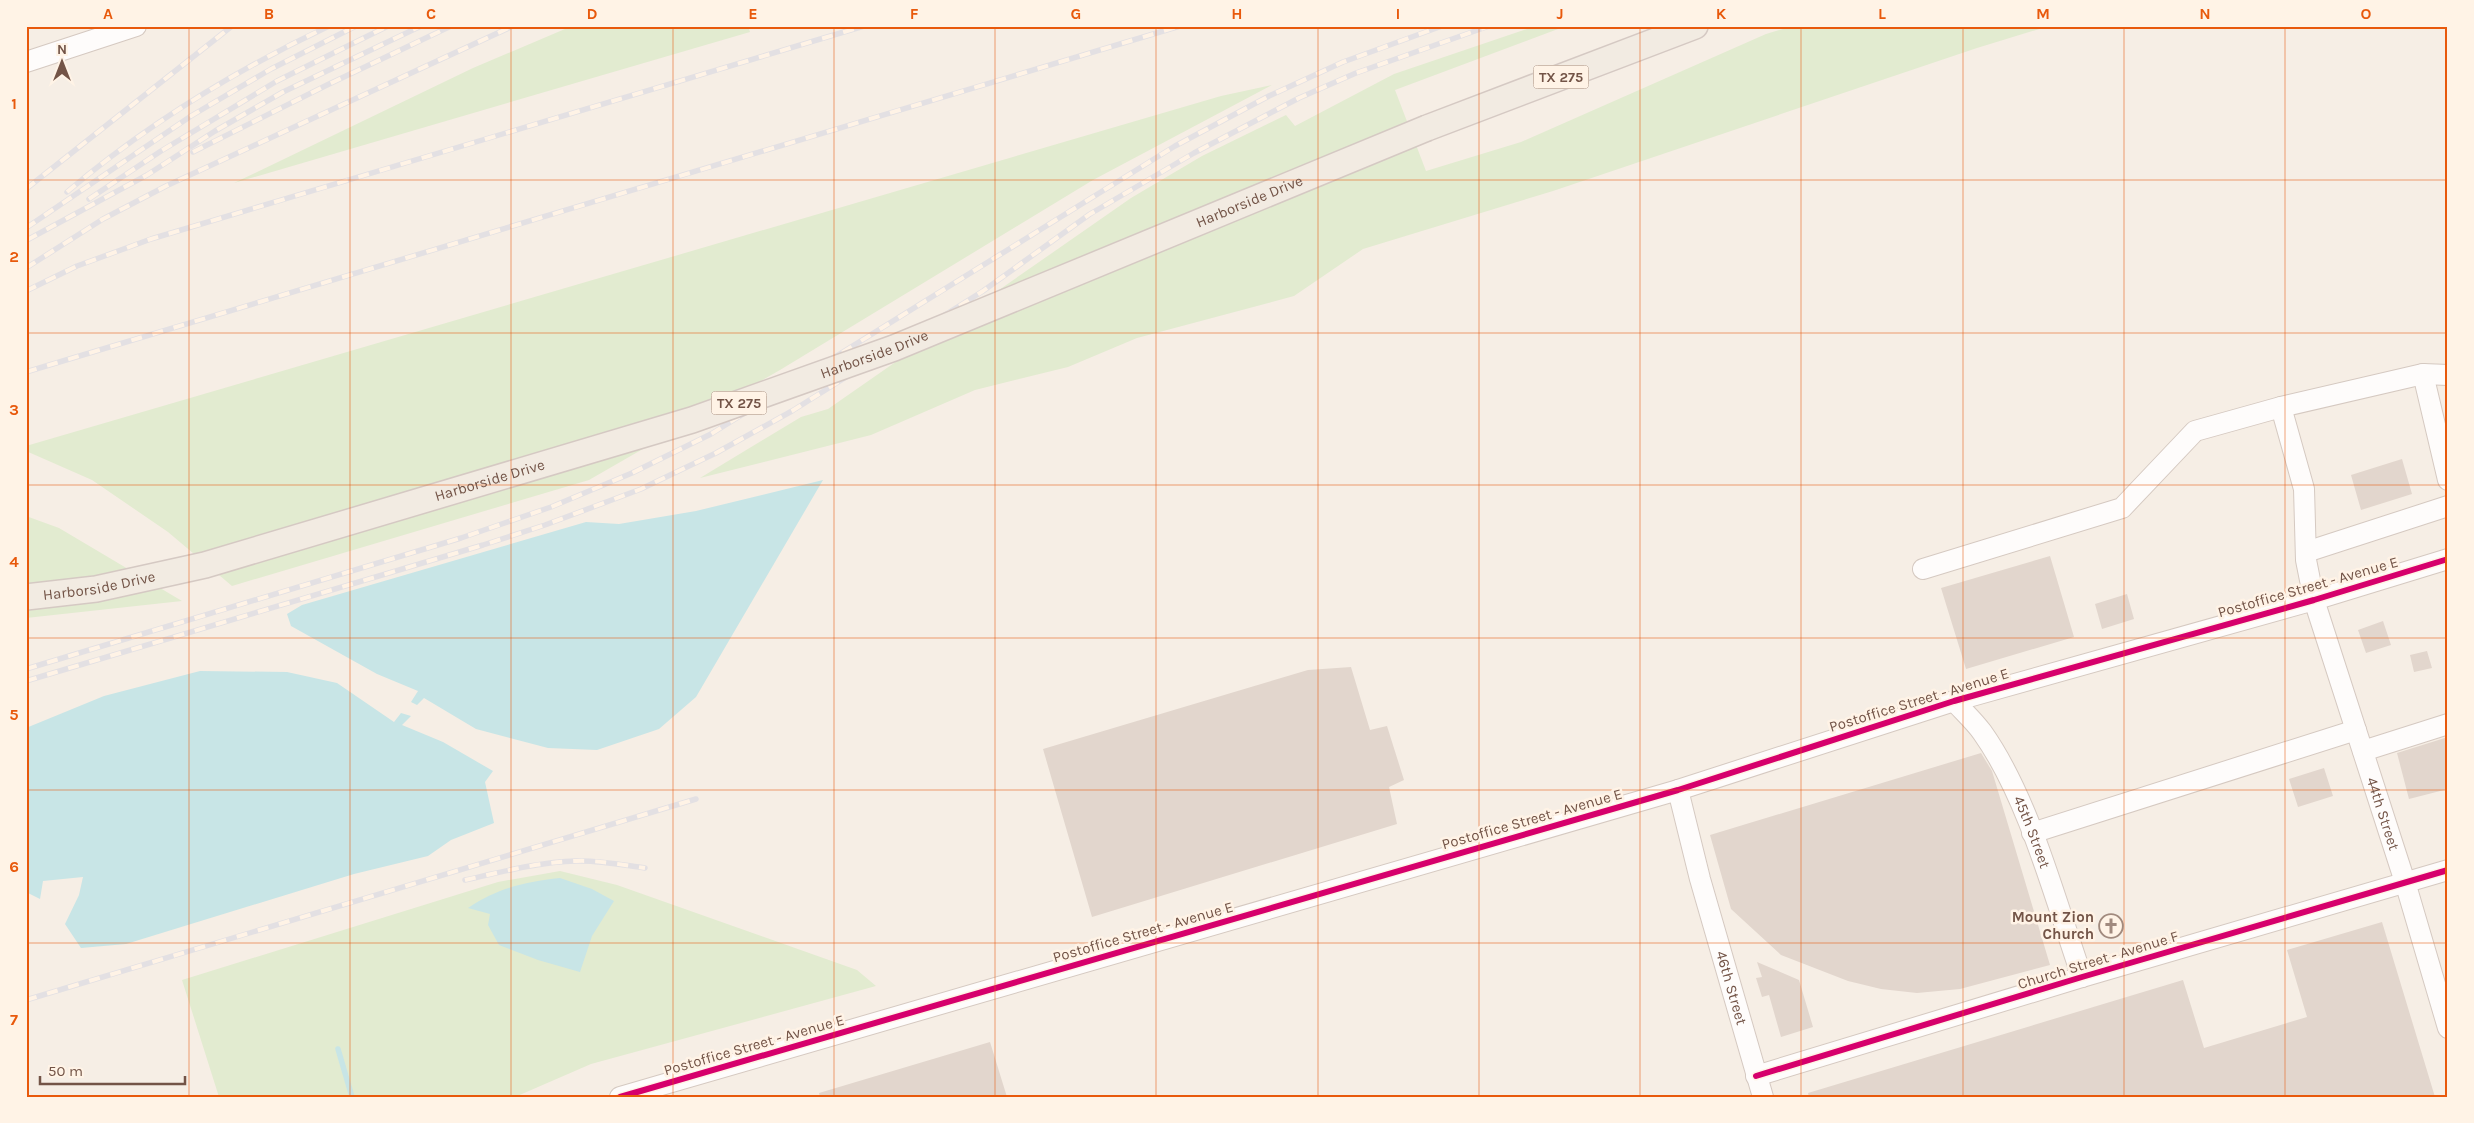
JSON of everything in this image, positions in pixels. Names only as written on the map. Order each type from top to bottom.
[{"type":"main road","name":"Harborside Drive","points":[[26,597],[96,589],[205,565],[692,420],[894,348],[1426,128],[1695,26]]},
{"type":"street","points":[[26,62],[136,26]]},
{"type":"street","points":[[2423,374],[2448,480]]},
{"type":"street","points":[[1923,569],[2122,508],[2195,431],[2281,407],[2423,374],[2448,375]]},
{"type":"street","name":"44th Street","points":[[2281,407],[2304,489],[2306,552],[2314,600],[2405,882],[2448,1028]]},
{"type":"street","points":[[2306,552],[2448,506]]},
{"type":"street","name":"Postoffice Street - Avenue E","points":[[620,1097],[1678,790],[1954,701],[2314,600],[2448,559]]},
{"type":"street","name":"45th Street","points":[[1954,701],[1982,732],[2007,772],[2032,833],[2082,977]]},
{"type":"street","points":[[2363,752],[2448,724]]},
{"type":"street","points":[[2032,833],[2356,730]]},
{"type":"street","name":"46th Street","points":[[1678,790],[1700,879],[1763,1097]]},
{"type":"street","name":"Church Street - Avenue F","points":[[1756,1076],[2082,977],[2448,870]]},
{"type":"green space","points":[[572,26],[748,26],[750,32],[234,183],[473,68]]},
{"type":"green space","points":[[1566,26],[1395,90],[1426,171],[1521,142],[1766,34],[1793,26],[2049,26],[1977,48],[1553,191],[1363,249],[1294,296],[1137,338],[1068,367],[975,390],[871,435],[700,478],[801,417],[828,409],[1131,198],[1202,156],[1286,115],[1295,126],[1394,74],[1533,27]]},
{"type":"green space","points":[[1272,85],[1093,180],[780,370],[589,480],[232,586],[168,532],[92,480],[26,451],[26,446],[1221,96]]},
{"type":"green space","points":[[26,516],[59,528],[182,601],[26,618]]},
{"type":"green space","points":[[560,871],[617,885],[857,970],[876,986],[591,1064],[515,1097],[219,1097],[182,980],[498,882]]},
{"type":"water","points":[[823,480],[696,697],[659,729],[597,750],[548,748],[476,729],[424,698],[417,705],[411,702],[418,691],[377,674],[291,626],[287,614],[302,605],[586,522],[619,524],[696,511]]},
{"type":"water","points":[[200,671],[287,672],[337,683],[394,722],[401,713],[411,716],[402,725],[443,742],[493,771],[485,782],[494,823],[451,840],[428,856],[354,874],[126,944],[81,948],[65,924],[79,895],[83,877],[43,881],[40,899],[26,892],[26,728],[104,696]]},
{"type":"water","points":[[560,878],[592,889],[614,901],[592,936],[580,972],[538,960],[499,945],[488,925],[490,914],[468,908],[490,895],[512,887]]},
{"type":"building","points":[[2402,459],[2412,494],[2361,510],[2351,475]]},
{"type":"building","points":[[2050,556],[2074,637],[1966,669],[1941,588]]},
{"type":"building","points":[[2127,594],[2134,619],[2102,629],[2095,604]]},
{"type":"building","points":[[2383,621],[2391,645],[2366,653],[2358,630]]},
{"type":"building","points":[[2427,651],[2432,668],[2414,672],[2410,655]]},
{"type":"building","points":[[1351,667],[1370,730],[1387,726],[1404,780],[1389,787],[1397,824],[1092,917],[1043,749],[1308,670]]},
{"type":"building","points":[[2448,737],[2448,789],[2409,799],[2397,753]]},
{"type":"building","points":[[1981,753],[1992,771],[2050,965],[1960,989],[1917,993],[1881,989],[1848,981],[1781,955],[1731,909],[1710,835]]},
{"type":"building","points":[[2324,768],[2333,796],[2298,807],[2289,779]]},
{"type":"building","points":[[2382,922],[2435,1097],[1809,1097],[1808,1093],[2183,980],[2204,1048],[2307,1017],[2287,950]]},
{"type":"building","points":[[1757,962],[1799,980],[1813,1027],[1781,1037],[1769,995],[1762,997],[1756,978],[1762,977]]},
{"type":"building","points":[[990,1042],[1007,1097],[820,1097],[819,1093]]},
{"type":"waterway","points":[[338,1049],[352,1097]]},
{"type":"railway","points":[[26,189],[232,26]]},
{"type":"railway","points":[[67,192],[128,144],[192,101],[260,61],[329,26]]},
{"type":"railway","points":[[26,228],[191,116],[271,69],[356,26]]},
{"type":"railway","points":[[89,199],[161,151],[277,81],[388,26]]},
{"type":"railway","points":[[27,240],[147,175],[215,131],[283,92],[421,26]]},
{"type":"railway","points":[[193,152],[451,26]]},
{"type":"railway","points":[[26,268],[103,219],[166,186],[513,26]]},
{"type":"railway","points":[[26,291],[77,266],[151,239],[864,26]]},
{"type":"railway","points":[[26,372],[1180,26]]},
{"type":"railway","points":[[26,669],[461,538],[551,507],[632,473],[711,434],[1175,146],[1269,96],[1343,62],[1442,26]]},
{"type":"railway","points":[[26,681],[483,545],[545,525],[641,489],[716,453],[792,411],[983,291],[1090,214],[1194,153],[1299,98],[1356,73],[1489,26]]},
{"type":"railway","points":[[26,1000],[696,799]]},
{"type":"railway","points":[[465,880],[548,863],[576,861],[593,861],[645,868]]},
{"type":"cycle path","points":[[620,1097],[1678,790],[1954,701],[2314,600],[2448,559]]},
{"type":"cycle path","points":[[1756,1076],[2082,977],[2448,870]]},
{"type":"place","name":"Mount Zion Church","points":[[2111,926]]}]
